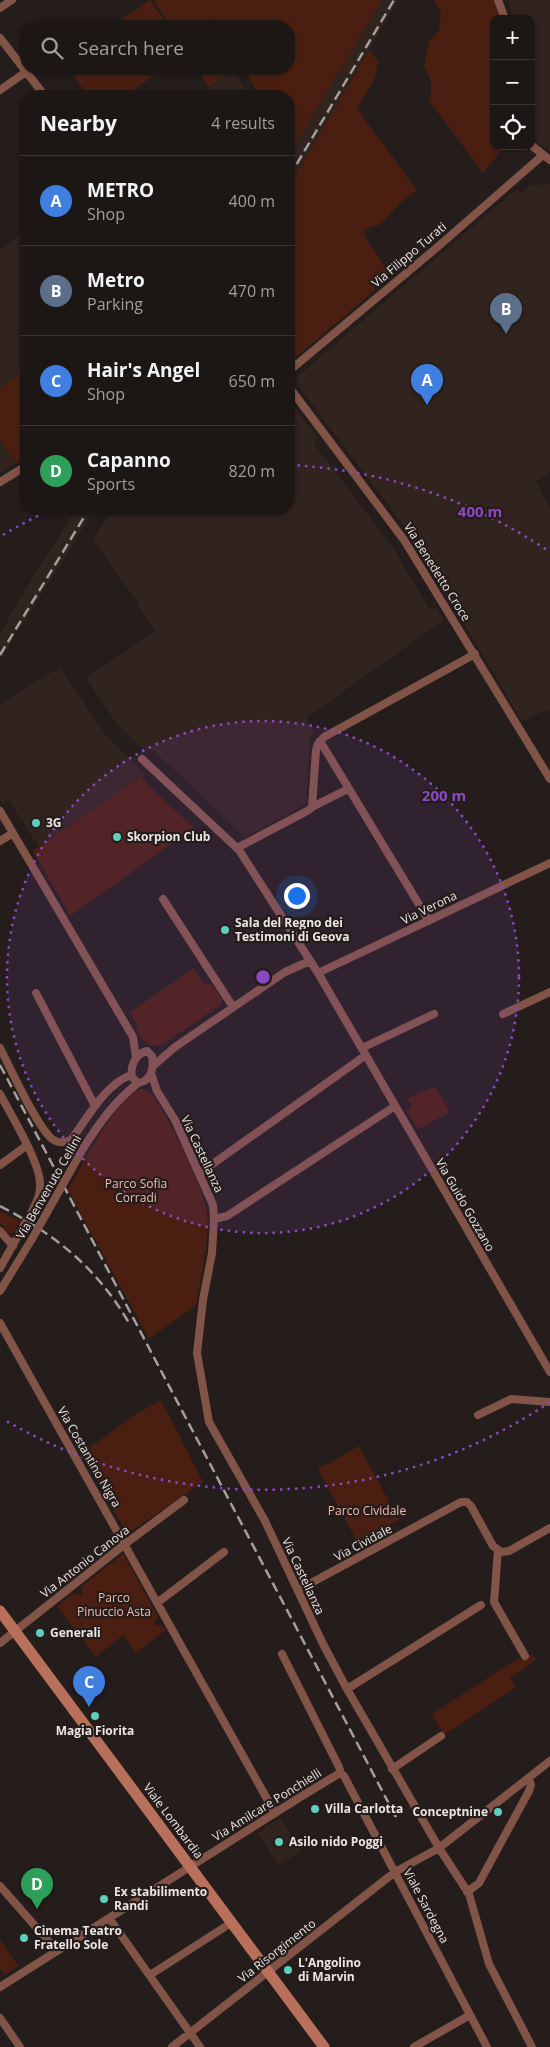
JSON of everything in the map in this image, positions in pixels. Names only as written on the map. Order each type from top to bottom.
[{"type":"street","points":[[0,8],[12,0]]},
{"type":"street","points":[[498,0],[504,15]]},
{"type":"street","points":[[0,38],[20,64]]},
{"type":"street","points":[[0,90],[22,75]]},
{"type":"street","points":[[28,75],[40,90]]},
{"type":"street","points":[[535,148],[550,160]]},
{"type":"street","name":"Via Filippo Turati","points":[[295,366],[434,250],[543,155]]},
{"type":"street","name":"Via Benedetto Croce","points":[[295,395],[401,535],[550,779]]},
{"type":"street","points":[[0,482],[20,470]]},
{"type":"street","points":[[312,807],[316,752],[320,741],[328,734],[475,654]]},
{"type":"street","points":[[320,741],[429,920]]},
{"type":"street","name":"Via Guido Gozzano","points":[[142,759],[237,848],[318,973],[550,1372]]},
{"type":"street","points":[[237,848],[348,789]]},
{"type":"street","points":[[0,811],[133,1037],[149,1052]]},
{"type":"street","points":[[0,841],[13,832]]},
{"type":"street","name":"Via Verona","points":[[318,973],[550,864]]},
{"type":"street","points":[[163,899],[234,1006]]},
{"type":"street","points":[[133,1037],[136,1057],[149,1052],[175,1047],[284,972],[310,961]]},
{"type":"street","points":[[503,1014],[550,992]]},
{"type":"street","points":[[36,993],[95,1106]]},
{"type":"street","points":[[200,1173],[364,1052],[434,1014]]},
{"type":"street","name":"Via Benvenuto Cellini","points":[[121,1096],[141,1083],[175,1047]]},
{"type":"street","points":[[0,1048],[36,1116],[54,1140],[62,1142],[70,1140],[95,1106],[119,1080],[131,1076]]},
{"type":"street","name":"Via Castellanza","points":[[149,1052],[157,1092],[172,1114],[212,1202],[214,1219],[210,1264],[197,1343],[198,1366],[207,1414],[212,1428],[265,1521],[323,1644],[347,1689],[439,1848],[467,1892],[489,1964],[532,2047]]},
{"type":"street","name":"Via Benvenuto Cellini","points":[[0,1291],[84,1147],[121,1096],[131,1076],[132,1065],[136,1057]]},
{"type":"street","name":"Via Castellanza","points":[[131,1076],[157,1092]]},
{"type":"street","points":[[0,1094],[38,1170],[40,1183],[38,1198],[0,1268]]},
{"type":"street","points":[[214,1219],[227,1216],[395,1106]]},
{"type":"street","points":[[0,1166],[26,1146]]},
{"type":"street","points":[[0,1231],[13,1246]]},
{"type":"street","name":"Via Costantino Nigra","points":[[0,1323],[276,1813]]},
{"type":"street","points":[[478,1415],[511,1398],[550,1402]]},
{"type":"street","name":"Via Antonio Canova","points":[[0,1643],[184,1500]]},
{"type":"street","name":"Via Cividale","points":[[298,1590],[461,1502],[466,1502],[471,1506],[493,1546],[498,1550]]},
{"type":"street","points":[[525,1656],[494,1602],[498,1550],[509,1551],[550,1528]]},
{"type":"street","points":[[158,1603],[224,1552]]},
{"type":"street","points":[[347,1689],[481,1605]]},
{"type":"street","name":"Viale Lombardia","points":[[0,1611],[324,2047]]},
{"type":"street","name":"Viale Sardegna","points":[[282,1654],[343,1775],[487,2047]]},
{"type":"street","points":[[392,1768],[441,1736]]},
{"type":"street","name":"Via Risorgimento","points":[[172,2047],[395,1872],[439,1848],[550,1761]]},
{"type":"street","name":"Via Amilcare Ponchielli","points":[[0,1987],[334,1776],[343,1775]]},
{"type":"street","points":[[467,1892],[479,1883],[529,1791],[531,1785],[529,1778]]},
{"type":"street","points":[[0,1886],[56,1952]]},
{"type":"street","points":[[109,1918],[200,2047]]},
{"type":"street","points":[[150,1975],[232,1923]]},
{"type":"street","points":[[414,2047],[470,2015]]},
{"type":"street","points":[[0,2018],[20,2047]]},
{"type":"shaded area","points":[[382,0],[398,0],[295,177],[295,145]]},
{"type":"shaded area","points":[[508,0],[550,0],[550,152],[535,138],[535,15],[513,15]]},
{"type":"shaded area","points":[[225,75],[237,75],[245,90],[206,90]]},
{"type":"shaded area","points":[[550,183],[550,472],[536,481],[550,509],[550,709],[522,721],[411,535],[297,384],[298,376],[517,189],[522,193],[531,186]]},
{"type":"shaded area","points":[[20,235],[20,373],[0,388],[0,250]]},
{"type":"shaded area","points":[[295,408],[318,438],[314,444],[392,546],[430,610],[436,608],[444,620],[306,718],[315,733],[310,737],[306,804],[245,837],[154,751],[142,749],[117,724],[86,678],[155,631],[139,604],[93,540],[108,515],[295,515]]},
{"type":"shaded area","points":[[0,439],[16,463],[0,472]]},
{"type":"shaded area","points":[[72,515],[91,515],[0,660],[0,635],[9,621],[8,617]]},
{"type":"shaded area","points":[[60,667],[106,735],[145,774],[39,847],[8,800],[2,804],[0,799],[0,704]]},
{"type":"shaded area","name":"Asilo nido Poggi","points":[[280,1818],[302,1851],[278,1865],[257,1833]]},
{"type":"green space","points":[[150,0],[164,20],[121,20]]},
{"type":"green space","points":[[153,0],[382,0],[295,145],[295,90],[256,90],[248,75],[295,75],[295,20],[213,20],[210,16],[212,20],[166,20]]},
{"type":"green space","points":[[434,0],[494,0],[499,15],[490,15],[490,150],[502,150],[483,173],[428,99],[431,95],[431,80],[424,67],[429,41],[439,31],[441,13]]},
{"type":"green space","points":[[369,50],[378,61],[375,78],[357,109],[417,190],[400,203],[381,224],[364,230],[367,240],[389,273],[374,284],[375,290],[295,358],[295,177]]},
{"type":"green space","points":[[73,75],[155,75],[133,90],[84,90]]},
{"type":"green space","points":[[201,75],[225,75],[209,87]]},
{"type":"green space","points":[[20,373],[20,461],[16,463],[0,439],[0,388]]},
{"type":"green space","name":"Skorpion Club","points":[[141,776],[149,786],[194,828],[70,916],[33,851]]},
{"type":"green space","points":[[194,968],[203,983],[212,985],[222,999],[222,1004],[165,1043],[152,1045],[148,1043],[136,1030],[137,1025],[130,1012]]},
{"type":"green space","points":[[435,1086],[450,1112],[418,1129],[406,1109],[412,1108],[407,1099]]},
{"type":"green space","name":"Parco Sofia Corradi","points":[[142,1089],[148,1091],[164,1113],[192,1170],[207,1213],[207,1236],[196,1305],[149,1339],[68,1190],[111,1117],[132,1093]]},
{"type":"green space","points":[[0,1211],[20,1221],[13,1233],[8,1233],[0,1223]]},
{"type":"green space","points":[[161,1400],[203,1482],[127,1534],[82,1453],[136,1414]]},
{"type":"green space","name":"Parco Cividale","points":[[359,1446],[399,1520],[358,1543],[318,1469]]},
{"type":"green space","name":"Parco Pinuccio Asta","points":[[123,1554],[157,1615],[157,1619],[154,1622],[156,1626],[161,1625],[166,1630],[136,1653],[123,1635],[96,1657],[57,1606],[72,1594],[79,1596],[83,1593],[82,1586]]},
{"type":"green space","points":[[532,1654],[536,1660],[510,1678],[516,1687],[444,1735],[432,1714],[509,1664],[519,1659],[520,1661]]},
{"type":"green space","points":[[0,1940],[18,1966],[5,1975],[0,1969]]},
{"type":"railway","points":[[295,167],[394,0]]},
{"type":"railway","points":[[0,655],[85,515]]},
{"type":"railway","points":[[0,1065],[397,1819]]},
{"type":"railway","points":[[0,1206],[57,1241],[89,1269],[117,1303],[129,1323]]},
{"type":"place","name":"Metro","points":[[506,334]]},
{"type":"place","name":"METRO","points":[[427,405]]},
{"type":"place","name":"3G","points":[[36,823]]},
{"type":"place","name":"Skorpion Club","points":[[117,837]]},
{"type":"place","name":"Sala del Regno dei Testimoni di Geova","points":[[225,930]]},
{"type":"place","name":"Generali","points":[[40,1633]]},
{"type":"place","name":"Hair's Angel","points":[[89,1707]]},
{"type":"place","name":"Magia Fiorita","points":[[95,1716]]},
{"type":"place","name":"Villa Carlotta","points":[[315,1809]]},
{"type":"place","name":"Conceptnine","points":[[498,1812]]},
{"type":"place","name":"Asilo nido Poggi","points":[[279,1842]]},
{"type":"place","name":"Ex stabilimento Randi","points":[[104,1899]]},
{"type":"place","name":"Capanno","points":[[37,1909]]},
{"type":"place","name":"Cinema Teatro Fratello Sole","points":[[24,1938]]},
{"type":"place","name":"L'Angolino di Marvin","points":[[288,1970]]}]
